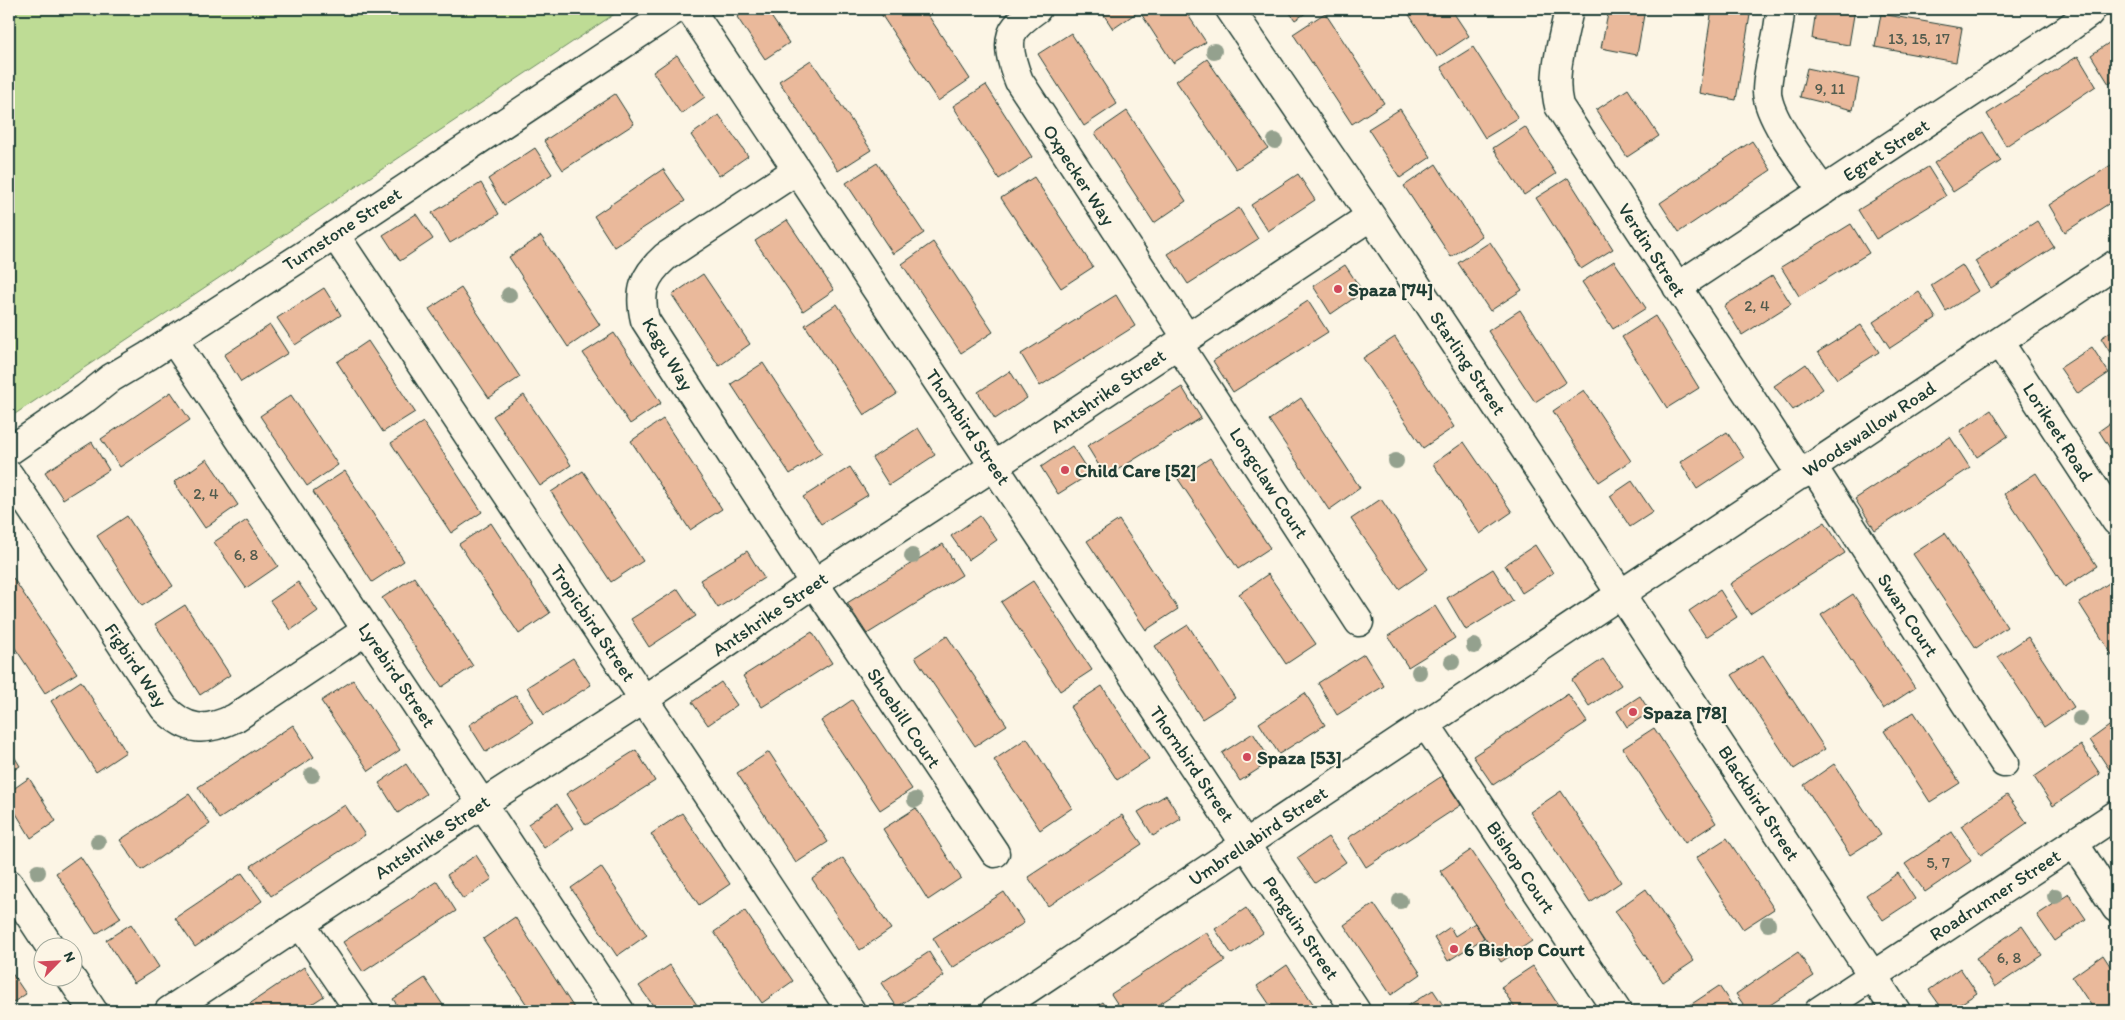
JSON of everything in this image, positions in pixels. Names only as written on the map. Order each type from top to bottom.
[{"type":"street","name":"Turnstone Street","points":[[9,451],[86,398],[111,378],[335,235],[676,9]]},
{"type":"street","name":"Thornbird Street","points":[[690,9],[1245,845]]},
{"type":"street","name":"Oxpecker Way","points":[[1037,9],[1014,28],[1010,42],[1012,64],[1019,81],[1182,341]]},
{"type":"street","name":"Starling Street","points":[[1230,9],[1371,216],[1622,594]]},
{"type":"street","name":"Verdin Street","points":[[1568,9],[1556,77],[1555,92],[1558,106],[1677,287],[1807,471]]},
{"type":"street","points":[[1780,9],[1767,93],[1782,130],[1823,191]]},
{"type":"street","name":"Egret Street","points":[[1677,287],[2059,35],[2092,9]]},
{"type":"street","name":"Kagu Way","points":[[797,170],[665,257],[650,270],[641,302],[644,320],[814,583]]},
{"type":"street","name":"Antshrike Street","points":[[169,1011],[482,804],[644,700],[814,583],[1371,216]]},
{"type":"street","name":"Tropicbird Street","points":[[335,235],[851,1011]]},
{"type":"street","name":"Woodswallow Road","points":[[1622,594],[2116,264]]},
{"type":"street","name":"Lyrebird Street","points":[[173,339],[620,1011]]},
{"type":"street","name":"Longclaw Court","points":[[1182,341],[1360,622]]},
{"type":"street","name":"Lorikeet Road","points":[[1999,342],[2116,521]]},
{"type":"street","name":"Swan Court","points":[[1807,471],[2004,763]]},
{"type":"street","name":"Figbird Way","points":[[9,475],[164,708],[176,720],[189,727],[206,728],[219,726],[235,718],[367,630]]},
{"type":"street","name":"Shoebill Court","points":[[814,583],[995,853]]},
{"type":"street","name":"Umbrellabird Street","points":[[995,1011],[1425,723],[1622,594]]},
{"type":"street","name":"Blackbird Street","points":[[1622,594],[1896,1011]]},
{"type":"street","name":"Bishop Court","points":[[1425,723],[1617,1011]]},
{"type":"street","name":"Roadrunner Street","points":[[1819,1011],[2116,814]]},
{"type":"street","points":[[2074,843],[2116,908]]},
{"type":"street","name":"Penguin Street","points":[[1245,845],[1356,1011]]},
{"type":"street","points":[[9,884],[44,938]]},
{"type":"street","points":[[301,925],[360,1011]]},
{"type":"street","points":[[77,988],[93,1011]]},
{"type":"green space","points":[[22,9],[622,9],[9,418],[9,18]]},
{"type":"building","points":[[748,9],[766,9],[789,43],[765,59],[737,17]]},
{"type":"building","points":[[883,9],[924,9],[970,79],[938,101],[879,11]]},
{"type":"building","points":[[1100,9],[1133,9],[1136,13],[1113,29]]},
{"type":"building","points":[[1138,9],[1184,9],[1206,42],[1173,63]]},
{"type":"building","points":[[1287,9],[1312,9],[1295,20]]},
{"type":"building","points":[[1451,9],[1469,36],[1437,57],[1406,10]]},
{"type":"building","points":[[1609,9],[1645,9],[1637,55],[1601,48]]},
{"type":"building","points":[[1712,9],[1750,15],[1736,100],[1699,93]]},
{"type":"building","points":[[1816,9],[1855,9],[1849,45],[1812,39]]},
{"type":"building","points":[[1325,13],[1384,103],[1352,124],[1293,34]]},
{"type":"building","points":[[1881,14],[1962,28],[1956,62],[1875,47]]},
{"type":"building","points":[[1071,33],[1117,104],[1084,126],[1038,54]]},
{"type":"building","points":[[2116,38],[2116,79],[2109,84],[2091,55]]},
{"type":"building","points":[[1473,47],[1518,118],[1485,138],[1441,67]]},
{"type":"building","points":[[677,55],[705,97],[681,114],[653,72]]},
{"type":"building","points":[[2078,56],[2096,86],[2006,146],[1987,114]]},
{"type":"building","points":[[1207,59],[1268,148],[1236,169],[1176,81]]},
{"type":"building","points":[[811,60],[871,150],[838,171],[779,81]]},
{"type":"building","points":[[1807,68],[1859,79],[1853,110],[1800,97]]},
{"type":"building","points":[[986,85],[1032,157],[999,179],[953,106]]},
{"type":"building","points":[[1628,89],[1659,136],[1627,157],[1596,110]]},
{"type":"building","points":[[615,94],[634,124],[563,170],[544,141]]},
{"type":"building","points":[[1400,109],[1431,157],[1400,178],[1368,129]]},
{"type":"building","points":[[1127,111],[1186,201],[1154,223],[1095,133]]},
{"type":"building","points":[[719,115],[748,156],[719,176],[691,135]]},
{"type":"building","points":[[1525,127],[1556,174],[1524,195],[1493,148]]},
{"type":"building","points":[[1983,132],[2001,161],[1953,192],[1934,163]]},
{"type":"building","points":[[1752,141],[1771,170],[1679,232],[1660,203]]},
{"type":"building","points":[[535,148],[552,174],[504,205],[488,179]]},
{"type":"building","points":[[877,163],[924,233],[893,254],[846,183]]},
{"type":"building","points":[[1436,164],[1482,236],[1451,257],[1404,186]]},
{"type":"building","points":[[2111,165],[2116,174],[2116,199],[2065,232],[2049,205]]},
{"type":"building","points":[[1928,167],[1946,196],[1876,239],[1858,210]]},
{"type":"building","points":[[663,169],[685,201],[614,247],[594,216]]},
{"type":"building","points":[[1298,174],[1315,200],[1268,231],[1251,205]]},
{"type":"building","points":[[1034,177],[1093,267],[1061,288],[1001,198]]},
{"type":"building","points":[[1568,178],[1613,249],[1581,269],[1536,198]]},
{"type":"building","points":[[481,183],[499,214],[450,243],[432,213]]},
{"type":"building","points":[[1239,208],[1258,239],[1188,284],[1168,254]]},
{"type":"building","points":[[416,214],[433,239],[400,261],[383,235]]},
{"type":"building","points":[[787,220],[834,290],[803,311],[755,241]]},
{"type":"building","points":[[2037,221],[2054,247],[1991,288],[1975,261]]},
{"type":"building","points":[[1851,224],[1869,253],[1799,296],[1781,267]]},
{"type":"building","points":[[541,236],[600,325],[568,347],[509,257]]},
{"type":"building","points":[[933,242],[993,332],[961,353],[902,264]]},
{"type":"building","points":[[1490,242],[1522,290],[1490,311],[1458,263]]},
{"type":"building","points":[[1614,261],[1646,308],[1613,329],[1582,282]]},
{"type":"building","name":"Spaza [74]","points":[[1345,265],[1363,292],[1331,314],[1313,286]]},
{"type":"building","points":[[1962,265],[1978,291],[1946,311],[1931,285]]},
{"type":"building","points":[[703,274],[750,344],[719,366],[672,295]]},
{"type":"building","points":[[1773,275],[1791,304],[1742,335],[1724,306]]},
{"type":"building","points":[[324,288],[341,315],[295,345],[277,318]]},
{"type":"building","points":[[461,288],[520,377],[489,398],[429,309]]},
{"type":"building","points":[[1919,292],[1936,318],[1890,348],[1873,322]]},
{"type":"building","points":[[1116,295],[1135,326],[1040,386],[1021,354]]},
{"type":"building","points":[[1308,301],[1328,332],[1233,392],[1213,361]]},
{"type":"building","points":[[837,304],[897,394],[864,415],[805,325]]},
{"type":"building","points":[[1520,310],[1566,382],[1535,402],[1488,331]]},
{"type":"building","points":[[1655,316],[1699,388],[1667,408],[1622,337]]},
{"type":"building","points":[[270,325],[288,353],[241,382],[224,355]]},
{"type":"building","points":[[1861,325],[1879,352],[1837,379],[1818,352]]},
{"type":"building","points":[[2116,328],[2116,362],[2101,338]]},
{"type":"building","points":[[614,333],[661,403],[630,424],[583,353]]},
{"type":"building","points":[[1395,337],[1454,427],[1423,448],[1363,358]]},
{"type":"building","points":[[368,341],[415,412],[383,432],[337,362]]},
{"type":"building","points":[[2092,347],[2109,373],[2078,394],[2060,368]]},
{"type":"building","points":[[763,363],[822,453],[790,474],[731,384]]},
{"type":"building","points":[[1806,364],[1823,389],[1793,410],[1774,386]]},
{"type":"building","points":[[1010,371],[1027,398],[995,419],[978,392]]},
{"type":"building","points":[[1182,387],[1201,418],[1106,477],[1087,446]]},
{"type":"building","points":[[1584,390],[1631,461],[1599,482],[1553,411]]},
{"type":"building","points":[[171,392],[190,420],[120,467],[101,439]]},
{"type":"building","points":[[291,395],[338,465],[307,486],[260,416]]},
{"type":"building","points":[[524,395],[571,465],[540,486],[493,416]]},
{"type":"building","points":[[1301,398],[1360,488],[1329,510],[1269,420]]},
{"type":"building","points":[[1991,410],[2008,436],[1977,457],[1960,431]]},
{"type":"building","points":[[663,419],[722,509],[690,530],[631,441]]},
{"type":"building","points":[[2116,419],[2116,458],[2099,431]]},
{"type":"building","points":[[423,422],[482,512],[451,533],[391,443]]},
{"type":"building","points":[[918,428],[935,455],[889,485],[872,458]]},
{"type":"building","points":[[1727,432],[1744,458],[1697,489],[1680,462]]},
{"type":"building","points":[[1950,437],[1970,468],[1875,530],[1855,499]]},
{"type":"building","points":[[92,442],[109,470],[63,499],[45,472]]},
{"type":"building","points":[[1464,442],[1512,512],[1480,534],[1433,464]]},
{"type":"building","name":"Child Care [52]","points":[[1072,446],[1090,474],[1058,494],[1041,467]]},
{"type":"building","points":[[1210,458],[1270,548],[1238,569],[1178,479]]},
{"type":"building","points":[[207,459],[238,505],[205,528],[174,482]]},
{"type":"building","points":[[850,467],[868,495],[821,524],[803,497]]},
{"type":"building","points":[[345,471],[404,561],[372,582],[313,492]]},
{"type":"building","points":[[583,471],[643,561],[611,582],[551,492]]},
{"type":"building","points":[[2036,473],[2097,566],[2065,587],[2004,494]]},
{"type":"building","points":[[1632,481],[1653,512],[1630,527],[1610,496]]},
{"type":"building","points":[[1381,499],[1428,569],[1399,589],[1351,519]]},
{"type":"building","points":[[127,516],[173,586],[142,606],[97,536]]},
{"type":"building","points":[[980,516],[997,540],[968,560],[951,536]]},
{"type":"building","points":[[247,520],[278,566],[246,588],[214,542]]},
{"type":"building","points":[[1119,520],[1178,609],[1146,630],[1087,541]]},
{"type":"building","points":[[1825,522],[1845,553],[1750,614],[1730,584]]},
{"type":"building","points":[[491,523],[550,613],[519,634],[459,544]]},
{"type":"building","points":[[1945,533],[2007,627],[1976,648],[1913,554]]},
{"type":"building","points":[[943,544],[962,575],[867,634],[847,603]]},
{"type":"building","points":[[1535,545],[1553,573],[1522,593],[1505,565]]},
{"type":"building","points":[[747,551],[764,578],[718,608],[700,580]]},
{"type":"building","points":[[1493,569],[1513,601],[1466,630],[1447,598]]},
{"type":"building","points":[[1268,574],[1316,644],[1286,664],[1239,594]]},
{"type":"building","points":[[414,577],[473,666],[442,687],[382,598]]},
{"type":"building","points":[[13,578],[77,673],[45,693],[9,639],[9,581]]},
{"type":"building","points":[[1033,581],[1092,670],[1060,691],[1001,602]]},
{"type":"building","points":[[298,582],[318,611],[291,630],[270,601]]},
{"type":"building","points":[[2109,583],[2116,594],[2116,661],[2079,603]]},
{"type":"building","points":[[678,589],[696,616],[649,647],[631,619]]},
{"type":"building","points":[[1720,590],[1737,617],[1706,637],[1689,611]]},
{"type":"building","points":[[1853,594],[1915,688],[1883,709],[1821,615]]},
{"type":"building","points":[[185,605],[230,675],[200,695],[155,624]]},
{"type":"building","points":[[1435,606],[1455,638],[1408,667],[1388,636]]},
{"type":"building","points":[[1188,625],[1235,698],[1202,719],[1155,646]]},
{"type":"building","points":[[812,632],[832,663],[762,707],[743,676]]},
{"type":"building","points":[[947,636],[1007,725],[975,746],[915,657]]},
{"type":"building","points":[[2028,637],[2074,707],[2044,727],[1998,657]]},
{"type":"building","points":[[1364,654],[1384,686],[1337,715],[1318,683]]},
{"type":"building","points":[[1763,655],[1825,749],[1794,769],[1732,675]]},
{"type":"building","points":[[573,658],[591,685],[544,715],[527,687]]},
{"type":"building","points":[[1603,659],[1621,685],[1589,706],[1572,680]]},
{"type":"building","points":[[353,680],[400,750],[369,771],[321,701]]},
{"type":"building","points":[[81,681],[126,752],[96,772],[51,701]]},
{"type":"building","points":[[721,682],[737,705],[708,725],[692,702]]},
{"type":"building","points":[[1102,686],[1149,759],[1117,780],[1070,707]]},
{"type":"building","points":[[1305,693],[1325,725],[1279,754],[1259,723]]},
{"type":"building","points":[[1568,694],[1587,722],[1493,785],[1473,756]]},
{"type":"building","points":[[516,695],[533,722],[486,752],[469,725]]},
{"type":"building","name":"Spaza [78]","points":[[1640,696],[1650,712],[1627,727],[1617,711]]},
{"type":"building","points":[[852,700],[912,789],[880,810],[821,721]]},
{"type":"building","points":[[1914,712],[1960,783],[1930,802],[1884,731]]},
{"type":"building","points":[[2116,721],[2116,764],[2109,769],[2090,740]]},
{"type":"building","points":[[293,725],[314,757],[219,819],[198,787]]},
{"type":"building","points":[[1654,728],[1716,823],[1685,843],[1623,748]]},
{"type":"building","name":"Spaza [53]","points":[[1253,733],[1271,761],[1240,781],[1222,753]]},
{"type":"building","points":[[1027,738],[1072,808],[1040,830],[994,760]]},
{"type":"building","points":[[2081,745],[2100,774],[2053,806],[2034,777]]},
{"type":"building","points":[[9,748],[20,766],[9,773]]},
{"type":"building","points":[[636,750],[655,781],[586,825],[566,794]]},
{"type":"building","points":[[769,752],[828,842],[796,863],[737,773]]},
{"type":"building","points":[[406,764],[426,794],[398,813],[379,783]]},
{"type":"building","points":[[1834,764],[1881,835],[1850,855],[1804,785]]},
{"type":"building","points":[[1442,776],[1461,805],[1366,867],[1348,838]]},
{"type":"building","points":[[29,778],[56,821],[31,838],[9,802],[9,792]]},
{"type":"building","points":[[1561,791],[1621,882],[1590,903],[1530,812]]},
{"type":"building","points":[[189,794],[210,824],[141,870],[120,840]]},
{"type":"building","points":[[1166,795],[1181,819],[1153,836],[1138,812]]},
{"type":"building","points":[[2007,795],[2027,823],[1981,855],[1961,826]]},
{"type":"building","points":[[557,804],[573,828],[544,848],[528,824]]},
{"type":"building","points":[[345,805],[365,835],[271,896],[251,866]]},
{"type":"building","points":[[916,808],[961,878],[928,900],[883,829]]},
{"type":"building","points":[[682,813],[730,884],[699,905],[651,834]]},
{"type":"building","points":[[1122,815],[1142,844],[1048,906],[1028,877]]},
{"type":"building","points":[[1952,832],[1971,861],[1925,892],[1905,864]]},
{"type":"building","points":[[1328,837],[1346,862],[1315,883],[1297,858]]},
{"type":"building","points":[[1727,838],[1774,909],[1743,929],[1696,858]]},
{"type":"building","points":[[1471,850],[1532,941],[1501,962],[1440,871]]},
{"type":"building","points":[[476,855],[492,879],[463,899],[447,875]]},
{"type":"building","points":[[80,856],[121,918],[96,934],[56,873]]},
{"type":"building","points":[[843,858],[891,929],[860,950],[812,879]]},
{"type":"building","points":[[601,867],[647,935],[617,956],[571,888]]},
{"type":"building","points":[[242,873],[262,901],[195,947],[175,918]]},
{"type":"building","points":[[1898,873],[1915,899],[1883,920],[1866,895]]},
{"type":"building","points":[[437,881],[456,911],[363,972],[343,942]]},
{"type":"building","points":[[1646,889],[1694,961],[1663,982],[1615,911]]},
{"type":"building","points":[[1004,892],[1024,923],[952,968],[933,938]]},
{"type":"building","points":[[2069,894],[2086,919],[2055,941],[2037,915]]},
{"type":"building","points":[[1374,904],[1421,974],[1391,995],[1344,925]]},
{"type":"building","points":[[1246,908],[1263,933],[1232,954],[1215,929]]},
{"type":"building","points":[[745,911],[793,981],[762,1003],[714,932]]},
{"type":"building","points":[[515,917],[576,1011],[531,1011],[483,939]]},
{"type":"building","name":"6 Bishop Court","points":[[1475,923],[1484,938],[1448,961],[1434,938],[1450,927],[1455,936]]},
{"type":"building","points":[[131,924],[159,967],[134,983],[106,940]]},
{"type":"building","points":[[2022,926],[2042,955],[1995,987],[1976,958]]},
{"type":"building","points":[[1206,932],[1225,961],[1149,1011],[1122,1011],[1111,994]]},
{"type":"building","points":[[929,952],[944,976],[897,1007],[881,983]]},
{"type":"building","points":[[1798,952],[1814,976],[1761,1011],[1748,1011],[1736,994]]},
{"type":"building","points":[[2103,955],[2116,975],[2116,1011],[2095,1011],[2072,977]]},
{"type":"building","points":[[670,965],[701,1011],[657,1011],[639,986]]},
{"type":"building","points":[[1287,965],[1318,1011],[1274,1011],[1257,986]]},
{"type":"building","points":[[1533,966],[1562,1011],[1517,1011],[1501,987]]},
{"type":"building","points":[[304,967],[324,996],[301,1011],[239,1011]]},
{"type":"building","points":[[1960,968],[1977,993],[1950,1011],[1944,1011],[1929,990]]},
{"type":"building","points":[[9,969],[26,994],[9,1005]]},
{"type":"building","points":[[425,978],[447,1011],[401,1011],[393,999]]},
{"type":"building","points":[[1719,986],[1736,1011],[1681,1011]]},
{"type":"building","points":[[1433,990],[1447,1011],[1401,1010]]},
{"type":"building","points":[[1103,1002],[1109,1011],[1089,1011]]},
{"type":"place","name":"Spaza [74]","points":[[1338,289]]},
{"type":"place","name":"Child Care [52]","points":[[1065,470]]},
{"type":"place","name":"Spaza [78]","points":[[1633,712]]},
{"type":"place","name":"Spaza [53]","points":[[1247,757]]},
{"type":"place","name":"6 Bishop Court","points":[[1454,949]]}]
